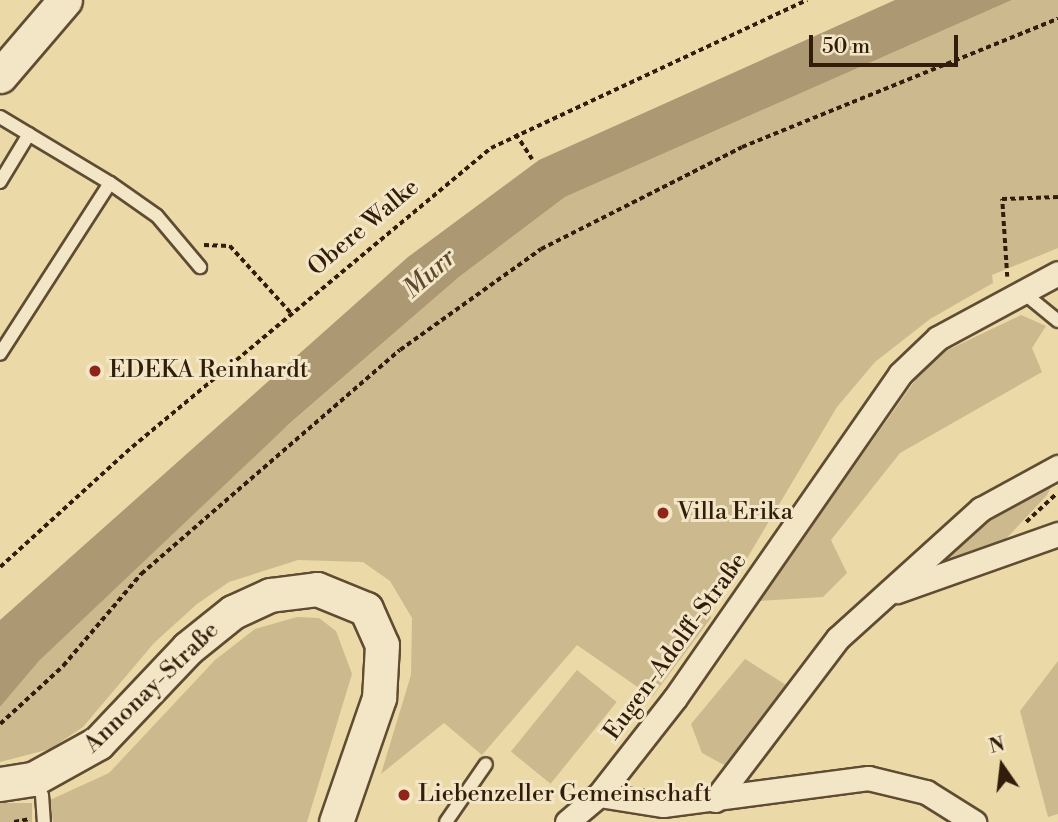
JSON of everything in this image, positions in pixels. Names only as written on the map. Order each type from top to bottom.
[{"type":"street","points":[[3,66],[65,0]]},
{"type":"street","name":"Eugen-Adolff-Straße","points":[[567,822],[599,795],[733,618],[900,374],[938,338],[1019,289],[1058,273]]},
{"type":"street","points":[[715,800],[838,638],[897,591],[913,566],[981,509],[1058,467]]},
{"type":"street","points":[[897,591],[1058,534]]},
{"type":"street","name":"Annonay-Straße","points":[[0,784],[33,779],[98,743],[188,648],[233,612],[270,595],[317,589],[366,609],[382,645],[379,698],[336,822]]},
{"type":"street","points":[[599,795],[647,804],[715,800],[868,778],[926,792],[974,822]]},
{"type":"lane","points":[[0,117],[110,183],[157,216],[200,267]]},
{"type":"lane","points":[[0,182],[29,134]]},
{"type":"lane","points":[[0,354],[110,183]]},
{"type":"lane","points":[[1019,289],[1058,321]]},
{"type":"lane","points":[[446,822],[486,764]]},
{"type":"lane","points":[[42,795],[44,822]]},
{"type":"path","name":"Obere Walke","points":[[0,567],[459,170],[516,134],[807,0]]},
{"type":"path","points":[[0,724],[63,666],[141,574],[400,349],[541,249],[742,147],[1058,19]]},
{"type":"path","points":[[516,134],[532,159]]},
{"type":"path","points":[[1003,266],[1002,199],[1058,197]]},
{"type":"path","points":[[181,245],[230,246],[291,313]]},
{"type":"shaded area","points":[[1012,0],[1058,0],[1058,248],[992,275],[993,283],[930,319],[875,362],[837,407],[724,597],[709,612],[711,618],[652,697],[577,645],[482,755],[444,723],[381,774],[411,675],[412,618],[390,581],[363,562],[298,560],[229,582],[197,604],[154,643],[83,727],[50,749],[0,762],[0,707],[39,661],[279,433],[459,277],[565,197]]},
{"type":"shaded area","points":[[1021,315],[1046,326],[1032,348],[1042,372],[900,453],[831,540],[847,573],[823,597],[759,601],[931,358]]},
{"type":"shaded area","points":[[1058,474],[1047,495],[1002,543],[942,563],[930,559],[984,515]]},
{"type":"shaded area","points":[[297,617],[319,618],[336,631],[352,674],[307,822],[53,822],[50,800],[109,773],[215,660],[255,629]]},
{"type":"shaded area","points":[[745,659],[786,685],[726,766],[702,753],[691,724]]},
{"type":"shaded area","points":[[1058,661],[1058,814],[1048,817],[1020,711]]},
{"type":"shaded area","points":[[577,670],[617,702],[551,784],[511,752]]},
{"type":"shaded area","points":[[0,803],[32,803],[32,822],[0,822]]},
{"type":"water","name":"Murr","points":[[895,0],[1012,0],[565,197],[459,277],[289,424],[39,661],[0,707],[0,620],[408,257],[539,160]]},
{"type":"place","name":"EDEKA Reinhardt","points":[[95,371]]},
{"type":"place","name":"Villa Erika","points":[[663,513]]},
{"type":"place","name":"Liebenzeller Gemeinschaft","points":[[404,795]]}]
